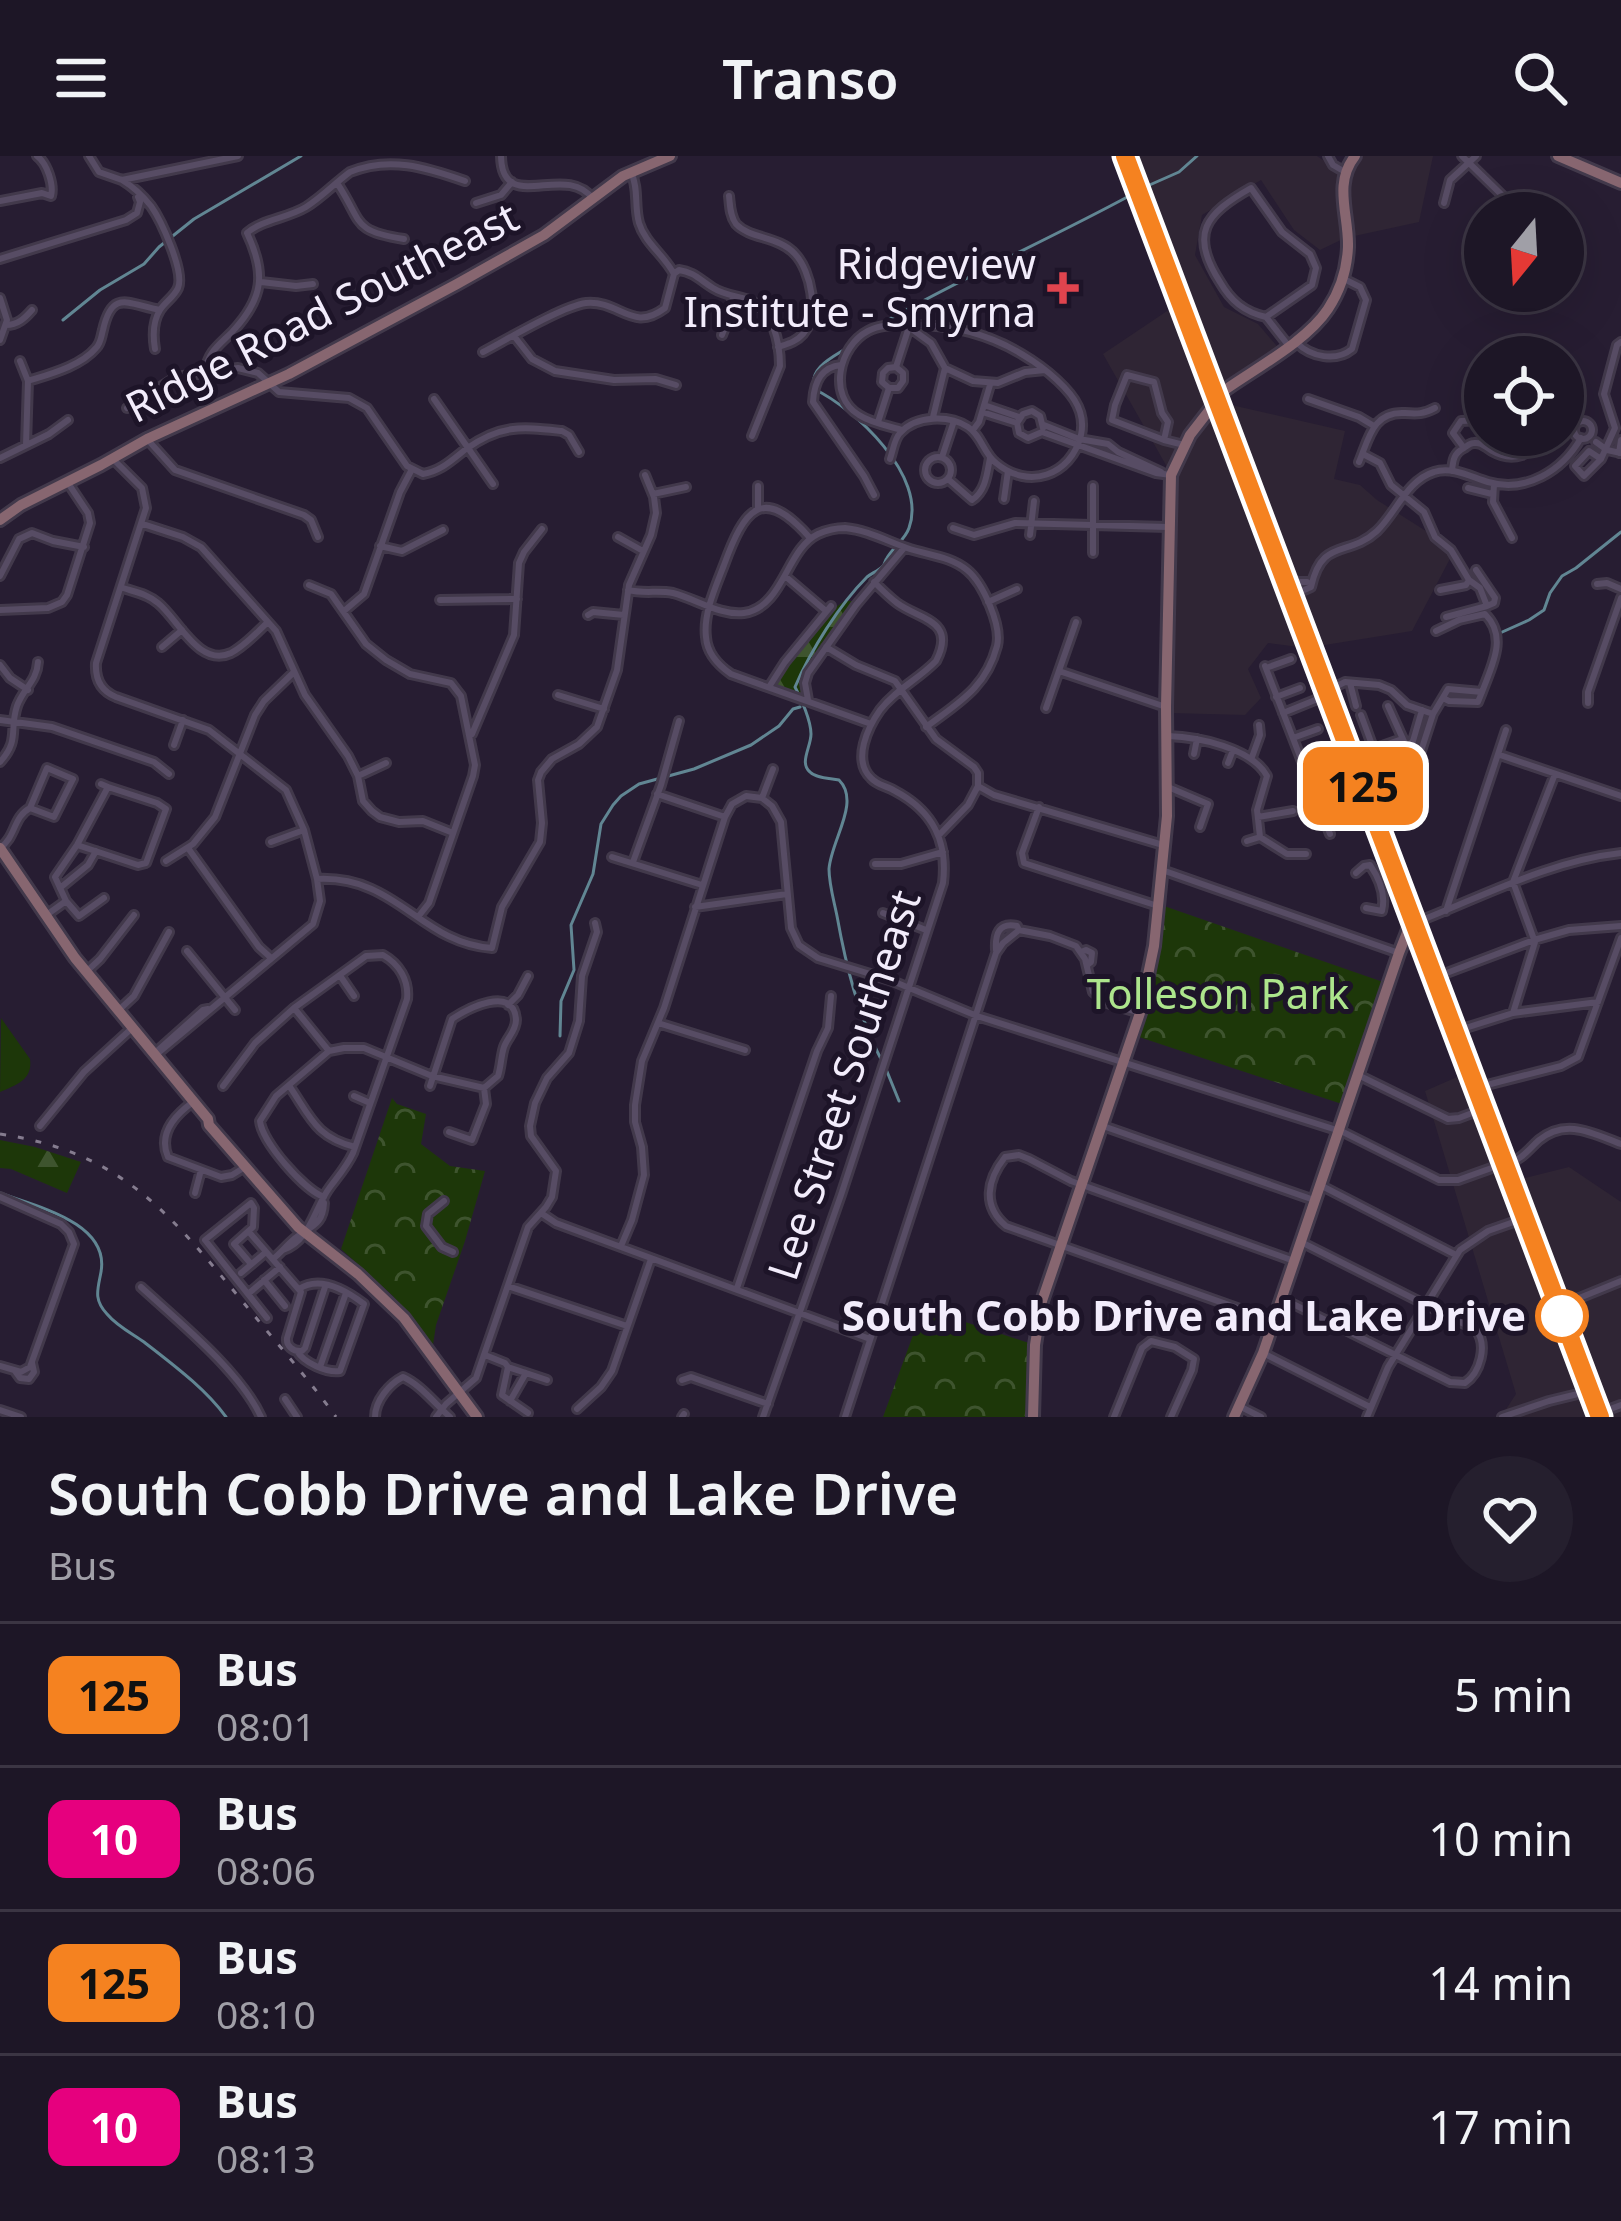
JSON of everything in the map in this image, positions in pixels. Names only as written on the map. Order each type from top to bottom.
[{"type":"main road","points":[[1125,156],[1599,1415]]},
{"type":"street","points":[[0,201],[42,193],[51,196],[43,160],[37,156]]},
{"type":"street","points":[[89,156],[99,172],[129,183],[153,208],[180,272],[179,287],[160,310],[154,328],[155,349]]},
{"type":"street","points":[[122,180],[238,156]]},
{"type":"street","points":[[502,156],[502,168],[512,182],[524,187],[573,183],[593,199]]},
{"type":"street","name":"Ridge Road Southeast","points":[[0,520],[147,439],[448,290],[536,240],[631,172],[670,156]]},
{"type":"street","points":[[1328,156],[1345,172]]},
{"type":"street","points":[[1173,442],[1225,391],[1326,312],[1342,278],[1348,244],[1342,193],[1345,172],[1355,156]]},
{"type":"street","points":[[1565,157],[1621,183]]},
{"type":"street","points":[[206,371],[210,352],[234,330],[261,282],[260,263],[248,230],[304,208],[358,167],[379,158],[408,162],[465,181]]},
{"type":"street","points":[[1444,203],[1450,181],[1469,158],[1501,192]]},
{"type":"street","points":[[484,352],[587,303],[640,320],[668,304],[674,274],[640,227],[631,172]]},
{"type":"street","points":[[476,203],[501,195],[512,182]]},
{"type":"street","points":[[337,183],[362,227],[404,238]]},
{"type":"street","points":[[1266,317],[1312,285],[1316,268],[1310,254],[1282,232],[1251,188],[1215,213],[1205,232],[1208,262],[1230,296],[1313,354],[1337,357],[1353,346],[1366,299],[1360,287],[1342,278]]},
{"type":"street","points":[[0,259],[133,217],[140,208],[137,194]]},
{"type":"street","points":[[729,196],[736,223],[782,243],[799,258],[807,274],[810,323],[796,340],[778,346]]},
{"type":"street","points":[[674,274],[687,270],[713,288],[760,304],[766,311],[780,366],[752,436]]},
{"type":"street","points":[[261,282],[313,284]]},
{"type":"street","points":[[722,335],[733,296]]},
{"type":"street","points":[[0,298],[6,314],[0,340]]},
{"type":"street","points":[[28,381],[95,349],[108,311],[117,302],[160,310]]},
{"type":"street","points":[[6,325],[24,319],[32,310]]},
{"type":"street","points":[[902,430],[850,408],[842,392],[841,365],[849,346],[864,333],[883,326],[944,326],[992,338],[1022,352],[1065,387],[1081,416],[1078,442],[1061,469],[1026,478],[990,458],[976,426],[990,385]]},
{"type":"street","points":[[896,367],[909,326]]},
{"type":"street","points":[[909,326],[931,343],[945,368],[973,381],[990,385],[1046,370]]},
{"type":"street","points":[[514,335],[532,358],[555,371],[614,380],[656,379],[676,385]]},
{"type":"street","points":[[1601,459],[1614,423],[1604,394],[1621,342]]},
{"type":"street","points":[[20,361],[28,381],[26,445]]},
{"type":"street","points":[[841,365],[829,366],[819,375],[813,402],[874,495]]},
{"type":"street","points":[[896,367],[904,381],[898,388],[889,388],[883,373],[896,367]]},
{"type":"street","points":[[933,418],[945,368]]},
{"type":"street","points":[[127,407],[170,380],[206,371],[250,369],[284,394],[358,401],[412,470],[423,474],[433,473],[489,434],[508,428],[562,431],[579,452]]},
{"type":"street","points":[[1610,369],[1621,371]]},
{"type":"street","points":[[1033,1417],[1037,1326],[1060,1244],[1140,1013],[1151,964],[1165,845],[1166,474],[1173,442],[1156,385],[1127,375],[1112,420],[1173,442]]},
{"type":"street","points":[[878,422],[889,388]]},
{"type":"street","points":[[434,399],[493,484]]},
{"type":"street","points":[[1308,399],[1374,426]]},
{"type":"street","points":[[983,408],[1018,420]]},
{"type":"street","points":[[1436,408],[1422,414],[1390,413],[1374,426],[1361,458],[1382,464],[1391,485],[1424,512],[1436,537],[1478,586],[1487,606]]},
{"type":"street","points":[[1043,428],[1034,438],[1023,436],[1018,420],[1027,412],[1036,413],[1043,428],[1166,474]]},
{"type":"street","points":[[890,459],[902,430],[933,418],[976,426]]},
{"type":"street","points":[[0,458],[68,421]]},
{"type":"street","points":[[942,457],[954,421]]},
{"type":"street","points":[[1452,471],[1453,460],[1464,448],[1453,434],[1455,426],[1464,421]]},
{"type":"street","points":[[1290,592],[1310,582],[1324,557],[1374,534],[1422,478],[1433,472],[1452,471],[1497,484],[1524,483],[1549,472],[1592,435],[1612,436]]},
{"type":"street","points":[[1592,435],[1606,449],[1620,453],[1621,440]]},
{"type":"street","points":[[147,439],[175,470],[304,515],[318,537]]},
{"type":"street","points":[[942,457],[951,467],[948,479],[932,482],[925,471],[929,460],[942,457]]},
{"type":"street","points":[[113,458],[144,491],[146,508],[96,663],[98,682],[110,695],[209,730],[286,790],[304,830],[320,901],[313,924],[154,1055]]},
{"type":"street","points":[[948,479],[972,500],[980,495],[990,458]]},
{"type":"street","points":[[344,611],[364,595],[400,491],[412,470]]},
{"type":"street","points":[[1004,499],[1008,471]]},
{"type":"street","points":[[317,879],[358,883],[401,903],[458,942],[492,948],[502,908],[540,842],[541,772],[592,734],[604,709],[620,658],[628,590],[656,513],[645,475]]},
{"type":"street","points":[[0,610],[48,608],[68,595],[90,517],[67,482]]},
{"type":"street","points":[[1497,484],[1493,502],[1512,538]]},
{"type":"street","points":[[1093,485],[1093,553]]},
{"type":"street","points":[[758,486],[758,509]]},
{"type":"street","points":[[652,494],[686,487]]},
{"type":"street","points":[[1468,488],[1495,495]]},
{"type":"street","points":[[1030,535],[1034,501]]},
{"type":"street","points":[[810,538],[775,509],[758,509],[745,518],[710,606],[705,636],[717,662],[731,674],[871,724]]},
{"type":"street","points":[[143,524],[201,547],[268,622],[305,695],[358,776],[364,801],[380,817],[423,821],[453,833]]},
{"type":"street","points":[[953,528],[974,535],[1000,526],[1030,524],[1168,526]]},
{"type":"street","points":[[470,737],[514,635],[519,563],[542,529]]},
{"type":"street","points":[[628,590],[666,592],[736,613],[752,611],[766,602],[810,538],[826,531],[848,529],[940,557],[968,571],[988,602],[998,634],[984,676],[970,695],[926,728]]},
{"type":"street","points":[[380,546],[402,551],[442,530]]},
{"type":"street","points":[[0,576],[19,539],[32,533],[84,548]]},
{"type":"street","points":[[618,537],[644,551]]},
{"type":"street","points":[[808,700],[806,676],[904,548]]},
{"type":"street","points":[[1446,617],[1494,603],[1476,570]]},
{"type":"street","points":[[1283,572],[1294,581],[1310,582]]},
{"type":"street","points":[[770,687],[829,608],[785,576]]},
{"type":"street","points":[[1440,590],[1466,585],[1469,580]]},
{"type":"street","points":[[826,647],[890,678],[902,688],[926,728],[974,766],[978,786],[968,805],[940,834],[915,804],[872,780],[865,771],[862,751],[871,724],[902,688],[936,661],[941,650],[941,634],[933,621],[897,603],[874,582]]},
{"type":"street","points":[[1597,584],[1621,589]]},
{"type":"street","points":[[309,585],[331,594],[366,644],[386,660],[410,674],[456,686],[461,696],[475,765],[473,776],[429,903],[418,917]]},
{"type":"street","points":[[122,587],[155,600],[201,650],[221,656],[236,650],[268,622]]},
{"type":"street","points":[[988,602],[1017,589]]},
{"type":"street","points":[[440,600],[517,598]]},
{"type":"street","points":[[1588,703],[1621,598]]},
{"type":"street","points":[[588,615],[624,614]]},
{"type":"street","points":[[1360,715],[1388,788],[1404,794],[1443,698],[1449,689],[1482,692],[1497,649],[1492,621],[1483,614],[1436,631]]},
{"type":"street","points":[[1046,708],[1076,622]]},
{"type":"street","points":[[162,647],[183,629]]},
{"type":"street","points":[[1291,659],[1266,667],[1329,830],[1356,814]]},
{"type":"street","points":[[0,762],[13,744],[18,705],[38,662]]},
{"type":"street","points":[[0,665],[28,689]]},
{"type":"street","points":[[1059,671],[1166,707]]},
{"type":"street","points":[[166,861],[188,848],[215,817],[255,715],[294,672]]},
{"type":"street","points":[[1350,682],[1356,706]]},
{"type":"street","points":[[1283,713],[1350,682],[1386,687],[1403,702],[1433,714]]},
{"type":"street","points":[[1276,697],[1300,688]]},
{"type":"street","points":[[558,694],[604,709]]},
{"type":"street","points":[[1388,706],[1407,748],[1420,754]]},
{"type":"street","points":[[1407,748],[1422,710]]},
{"type":"street","points":[[0,720],[52,727],[154,762],[170,774]]},
{"type":"street","points":[[173,745],[183,720]]},
{"type":"street","points":[[634,862],[679,722]]},
{"type":"street","points":[[1293,739],[1318,729]]},
{"type":"street","points":[[1446,911],[1506,730]]},
{"type":"street","points":[[1252,757],[1262,733]]},
{"type":"street","points":[[1168,736],[1197,740],[1261,764],[1272,775],[1258,817],[1260,837],[1287,854],[1306,854]]},
{"type":"street","points":[[1374,749],[1402,739]]},
{"type":"street","points":[[1194,754],[1197,740]]},
{"type":"street","points":[[1228,763],[1233,751]]},
{"type":"street","points":[[1498,754],[1621,796]]},
{"type":"street","points":[[1304,767],[1330,757]]},
{"type":"street","points":[[358,776],[386,763]]},
{"type":"street","points":[[762,798],[773,769]]},
{"type":"street","points":[[16,873],[0,873],[0,851],[20,815],[30,808],[45,770],[73,779],[54,817],[30,808]]},
{"type":"street","points":[[1513,1013],[1534,940],[1513,882],[1555,774]]},
{"type":"street","points":[[1315,795],[1343,784]]},
{"type":"street","points":[[77,845],[143,865],[166,809],[104,786],[77,845],[55,877],[79,916],[104,898]]},
{"type":"street","points":[[978,786],[1165,845]]},
{"type":"street","points":[[1168,788],[1208,804],[1200,827]]},
{"type":"street","points":[[657,794],[725,817]]},
{"type":"street","points":[[1322,812],[1366,794]]},
{"type":"street","points":[[621,1246],[644,1175],[635,1123],[642,1061],[725,817],[746,796],[762,798],[781,822],[794,937],[818,958],[890,980],[977,1016],[1339,1132],[1443,1181],[1522,1158],[1548,1132],[1559,1128],[1580,1129],[1621,1144]]},
{"type":"street","points":[[1039,807],[1022,854],[1024,863],[1158,906]]},
{"type":"street","points":[[1258,817],[1293,811]]},
{"type":"street","points":[[271,842],[304,830]]},
{"type":"street","name":"Lee Street Southeast","points":[[763,1417],[943,883],[940,834]]},
{"type":"street","points":[[1246,842],[1260,837]]},
{"type":"street","points":[[188,848],[270,958]]},
{"type":"street","points":[[0,851],[131,1029],[302,1223],[292,1247],[273,1259]]},
{"type":"street","points":[[59,888],[88,866],[96,851]]},
{"type":"street","points":[[875,864],[901,864],[943,852]]},
{"type":"street","points":[[1262,1417],[1236,1412],[1263,1353],[1408,930],[1414,923],[1513,882],[1583,858],[1621,853]]},
{"type":"street","points":[[612,857],[702,885]]},
{"type":"street","points":[[1356,873],[1365,860],[1384,898],[1385,914],[1366,908]]},
{"type":"street","points":[[1162,870],[1400,953]]},
{"type":"street","points":[[1379,884],[1397,878]]},
{"type":"street","points":[[695,907],[788,894]]},
{"type":"street","points":[[46,918],[67,903]]},
{"type":"street","points":[[883,913],[926,930]]},
{"type":"street","points":[[86,972],[134,915]]},
{"type":"street","points":[[438,1413],[476,1378],[529,1225],[552,1197],[556,1172],[530,1136],[530,1126],[547,1078],[569,1053],[579,1022],[581,976],[597,932],[595,922]]},
{"type":"street","points":[[1436,977],[1569,930],[1621,926]]},
{"type":"street","points":[[845,1417],[1003,943],[1019,930],[1070,942],[1081,952],[1090,985],[1100,999],[1140,1013]]},
{"type":"street","points":[[117,1011],[134,996],[169,932]]},
{"type":"street","points":[[1476,1088],[1574,1060],[1585,1045],[1621,938]]},
{"type":"street","points":[[187,951],[235,1010]]},
{"type":"street","points":[[223,1086],[255,1042],[366,956],[378,951],[399,969],[408,993],[355,1147],[324,1199],[323,1215],[314,1228],[301,1234]]},
{"type":"street","points":[[340,976],[354,996]]},
{"type":"street","points":[[508,1005],[528,976]]},
{"type":"street","points":[[737,1288],[828,1028],[831,996]]},
{"type":"street","points":[[430,1086],[452,1019],[494,1000],[508,1005],[515,1026],[503,1049],[498,1076],[484,1088],[483,1115],[472,1140],[449,1132]]},
{"type":"street","points":[[1455,1031],[1513,1013],[1598,1002]]},
{"type":"street","points":[[294,1008],[329,1051]]},
{"type":"street","points":[[658,1023],[745,1050]]},
{"type":"street","points":[[40,1126],[84,1072],[131,1029]]},
{"type":"street","points":[[324,1199],[307,1189],[257,1125],[268,1107],[329,1051],[358,1048],[432,1076],[484,1088]]},
{"type":"street","points":[[1358,1075],[1448,1119],[1484,1108]]},
{"type":"street","points":[[289,1087],[323,1134],[355,1147]]},
{"type":"street","points":[[354,1096],[370,1103]]},
{"type":"street","points":[[193,1102],[174,1117],[164,1144],[168,1157],[226,1177],[245,1167]]},
{"type":"street","points":[[208,1119],[301,1234],[383,1296],[480,1417]]},
{"type":"street","points":[[1101,1125],[1314,1200]]},
{"type":"street","points":[[1274,1321],[1006,1226],[993,1214],[988,1198],[996,1170],[1005,1157],[1019,1155],[1081,1184],[1294,1261]]},
{"type":"street","points":[[196,1192],[201,1170]]},
{"type":"street","points":[[1320,1185],[1456,1255]]},
{"type":"street","points":[[0,1197],[61,1224],[74,1244],[32,1363],[26,1371],[3,1366]]},
{"type":"street","points":[[444,1202],[429,1212],[426,1226],[442,1247],[453,1252]]},
{"type":"street","points":[[251,1264],[234,1244],[254,1226],[251,1204],[205,1240],[267,1318]]},
{"type":"street","points":[[541,1213],[559,1224],[870,1339]]},
{"type":"street","points":[[1367,1417],[1395,1355],[1456,1255],[1474,1238],[1525,1218]]},
{"type":"street","points":[[248,1232],[302,1296],[287,1341],[304,1359],[340,1371],[364,1304],[335,1286],[310,1283],[299,1289]]},
{"type":"street","points":[[1281,1298],[1454,1384],[1472,1379],[1480,1357],[1481,1336],[1476,1330],[1300,1242]]},
{"type":"street","points":[[241,1273],[266,1252]]},
{"type":"street","points":[[577,1408],[612,1371],[652,1257]]},
{"type":"street","points":[[248,1294],[280,1267]]},
{"type":"street","points":[[264,1280],[285,1306]]},
{"type":"street","points":[[1558,1306],[1621,1281]]},
{"type":"street","points":[[297,1351],[305,1348],[325,1286]]},
{"type":"street","points":[[508,1286],[627,1326]]},
{"type":"street","points":[[141,1287],[219,1361],[261,1417]]},
{"type":"street","points":[[320,1367],[346,1293]]},
{"type":"street","points":[[1126,1417],[1115,1414],[1143,1345],[1156,1341],[1194,1359],[1171,1417]]},
{"type":"street","points":[[1263,1353],[1370,1407]]},
{"type":"street","points":[[485,1355],[547,1380]]},
{"type":"street","points":[[508,1367],[502,1395],[528,1413]]},
{"type":"street","points":[[510,1401],[526,1373]]},
{"type":"street","points":[[375,1417],[392,1383],[403,1377],[416,1383],[438,1413],[450,1417]]},
{"type":"street","points":[[682,1380],[691,1377],[768,1404]]},
{"type":"street","points":[[1502,1417],[1591,1391]]},
{"type":"street","points":[[285,1399],[297,1417]]},
{"type":"street","points":[[1599,1415],[1621,1405]]},
{"type":"street","points":[[0,1410],[20,1417]]},
{"type":"shaded area","points":[[1126,156],[1317,156],[1347,176],[1361,156],[1433,156],[1419,222],[1345,238],[1320,250],[1294,230],[1261,180],[1202,215],[1195,255],[1224,307],[1258,324],[1281,351],[1256,361],[1249,379],[1229,395],[1227,404],[1345,431],[1334,479],[1360,485],[1437,538],[1452,555],[1412,631],[1306,648],[1268,643],[1248,669],[1261,698],[1245,715],[1170,713],[1171,474],[1103,354],[1179,303]]},
{"type":"shaded area","points":[[1471,1071],[1513,1181],[1569,1167],[1621,1202],[1621,1417],[1501,1417],[1516,1394],[1425,1091]]},
{"type":"green space","points":[[845,601],[855,601],[805,670],[804,695],[774,685],[814,628]]},
{"type":"green space","name":"Tolleson Park","points":[[1164,906],[1386,983],[1345,1105],[1136,1036],[1149,1001]]},
{"type":"green space","points":[[1,1018],[30,1059],[30,1066],[22,1081],[0,1092]]},
{"type":"green space","points":[[392,1098],[426,1114],[421,1144],[450,1166],[485,1171],[433,1345],[393,1296],[341,1249]]},
{"type":"green space","points":[[0,1140],[81,1162],[67,1193],[0,1168]]},
{"type":"green space","points":[[923,1308],[1035,1345],[1033,1417],[883,1417]]},
{"type":"waterway","points":[[63,320],[100,290],[144,264],[194,219],[301,156]]},
{"type":"waterway","points":[[1145,187],[1179,172],[1197,156]]},
{"type":"waterway","points":[[879,325],[1131,195]]},
{"type":"waterway","points":[[847,348],[818,369],[814,389],[867,428],[898,466],[912,508],[909,528],[883,566],[867,577],[836,614],[795,687],[811,729],[807,768],[816,776],[839,780],[845,789],[846,810],[831,858],[830,881],[854,990],[882,1061]]},
{"type":"waterway","points":[[1500,633],[1544,610],[1562,576],[1621,532]]},
{"type":"waterway","points":[[560,1036],[561,1001],[574,970],[571,925],[593,874],[601,824],[613,805],[639,784],[694,769],[751,745],[800,707]]},
{"type":"waterway","points":[[886,1069],[899,1101]]},
{"type":"waterway","points":[[0,1193],[82,1228],[101,1255],[98,1294],[103,1309],[188,1377],[226,1417]]},
{"type":"railway","points":[[0,1134],[79,1155],[140,1191],[191,1241],[336,1417]]},
{"type":"bus line","name":"125","points":[[1125,156],[1600,1417]]},
{"type":"place","name":"Ridgeview Institute - Smyrna","points":[[1063,288]]},
{"type":"place","name":"South Cobb Drive and Lake Drive","points":[[1562,1316]]}]
